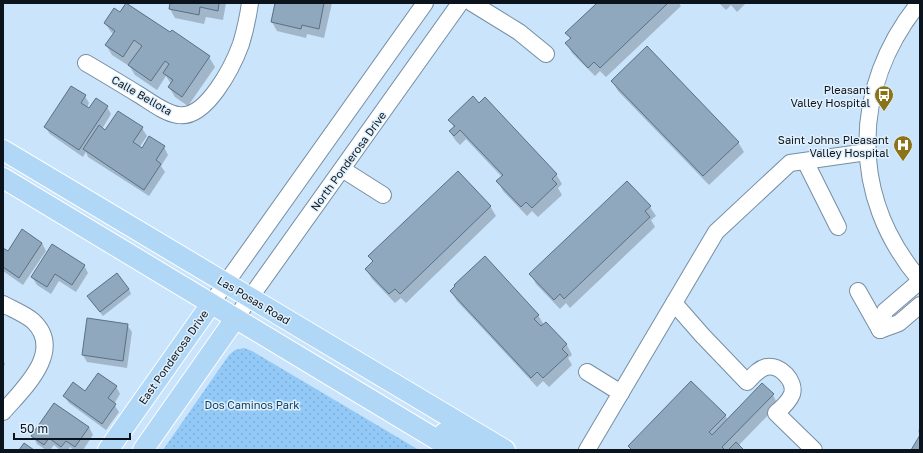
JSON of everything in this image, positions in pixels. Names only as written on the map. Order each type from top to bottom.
[{"type":"main road","name":"Las Posas Road","points":[[3,150],[504,450]]},
{"type":"main road","points":[[3,178],[454,450]]},
{"type":"main road","name":"East Ponderosa Drive","points":[[108,450],[211,304]]},
{"type":"main road","points":[[143,450],[235,319]]},
{"type":"main road","points":[[420,430],[447,433],[475,450]]},
{"type":"street","name":"Calle Bellota","points":[[86,63],[172,114],[185,116],[195,112],[207,103],[224,78],[241,44],[250,3]]},
{"type":"street","points":[[211,304],[424,3]]},
{"type":"street","name":"North Ponderosa Drive","points":[[235,319],[460,3]]},
{"type":"street","points":[[472,3],[519,32],[546,54]]},
{"type":"street","points":[[880,330],[885,311],[920,281],[898,251],[887,230],[879,209],[872,188],[866,136],[870,106],[884,60],[895,38],[919,3]]},
{"type":"street","points":[[587,450],[716,232],[790,163],[867,152]]},
{"type":"street","points":[[805,161],[838,227]]},
{"type":"street","points":[[342,168],[383,195]]},
{"type":"street","points":[[858,291],[880,330]]},
{"type":"street","points":[[674,303],[747,382],[759,369],[768,366],[782,371],[785,374],[793,388],[792,394],[788,401],[776,413],[814,450]]},
{"type":"street","points":[[3,304],[32,320],[39,328],[44,342],[44,353],[35,375],[3,412]]},
{"type":"street","points":[[880,330],[899,323],[920,305]]},
{"type":"street","points":[[587,372],[621,393]]},
{"type":"green space","name":"Dos Caminos Park","points":[[244,348],[252,351],[419,450],[163,450],[229,355],[235,350]]},
{"type":"building","points":[[126,3],[170,32],[172,30],[210,56],[182,97],[168,87],[173,80],[163,73],[169,64],[165,61],[151,81],[128,65],[142,46],[134,40],[123,57],[105,45],[115,31],[104,23],[114,8],[120,12]]},
{"type":"building","points":[[170,3],[219,3],[218,11],[200,7],[199,15],[169,9]]},
{"type":"building","points":[[275,3],[324,3],[319,29],[302,25],[301,29],[271,22]]},
{"type":"building","points":[[597,3],[668,3],[600,68],[594,62],[588,68],[565,43],[571,38],[565,33]]},
{"type":"building","points":[[647,46],[739,142],[703,176],[611,81]]},
{"type":"building","points":[[71,86],[86,95],[81,103],[89,108],[96,98],[108,106],[79,150],[44,127]]},
{"type":"building","points":[[473,96],[479,103],[485,97],[557,174],[552,179],[557,184],[532,208],[526,202],[521,207],[496,181],[503,175],[460,130],[454,136],[449,131],[455,126],[448,120]]},
{"type":"building","points":[[118,111],[143,127],[133,142],[142,148],[149,136],[165,146],[156,160],[161,164],[144,190],[83,149],[99,125],[105,130]]},
{"type":"building","points":[[458,171],[491,206],[400,294],[395,289],[389,294],[365,269],[373,261],[368,256]]},
{"type":"building","points":[[627,181],[651,206],[645,211],[650,217],[564,299],[560,294],[554,300],[529,274]]},
{"type":"building","points":[[22,229],[42,243],[19,278],[3,267],[3,248],[8,251]]},
{"type":"building","points":[[52,244],[85,265],[72,285],[55,274],[47,287],[31,277]]},
{"type":"building","points":[[485,256],[539,315],[534,319],[541,326],[546,322],[567,344],[562,349],[568,355],[543,378],[537,372],[531,378],[450,291],[455,286],[454,285]]},
{"type":"building","points":[[117,273],[129,289],[100,312],[87,296]]},
{"type":"building","points":[[87,318],[128,324],[123,361],[82,355]]},
{"type":"building","points":[[98,373],[117,386],[108,398],[116,404],[102,424],[63,396],[73,382],[85,391]]},
{"type":"building","points":[[691,381],[726,415],[709,432],[712,435],[762,383],[774,394],[722,447],[725,450],[632,450],[628,446]]},
{"type":"building","points":[[54,403],[89,427],[75,447],[66,441],[61,447],[49,438],[44,445],[31,436]]},
{"type":"building","points":[[920,435],[920,450],[911,450]]},
{"type":"building","points":[[736,442],[744,450],[728,450]]},
{"type":"building","points":[[24,443],[34,450],[19,450]]},
{"type":"place","name":"Pleasant Valley Hospital","points":[[884,112]]},
{"type":"place","name":"Saint Johns Pleasant Valley Hospital","points":[[903,162]]}]
